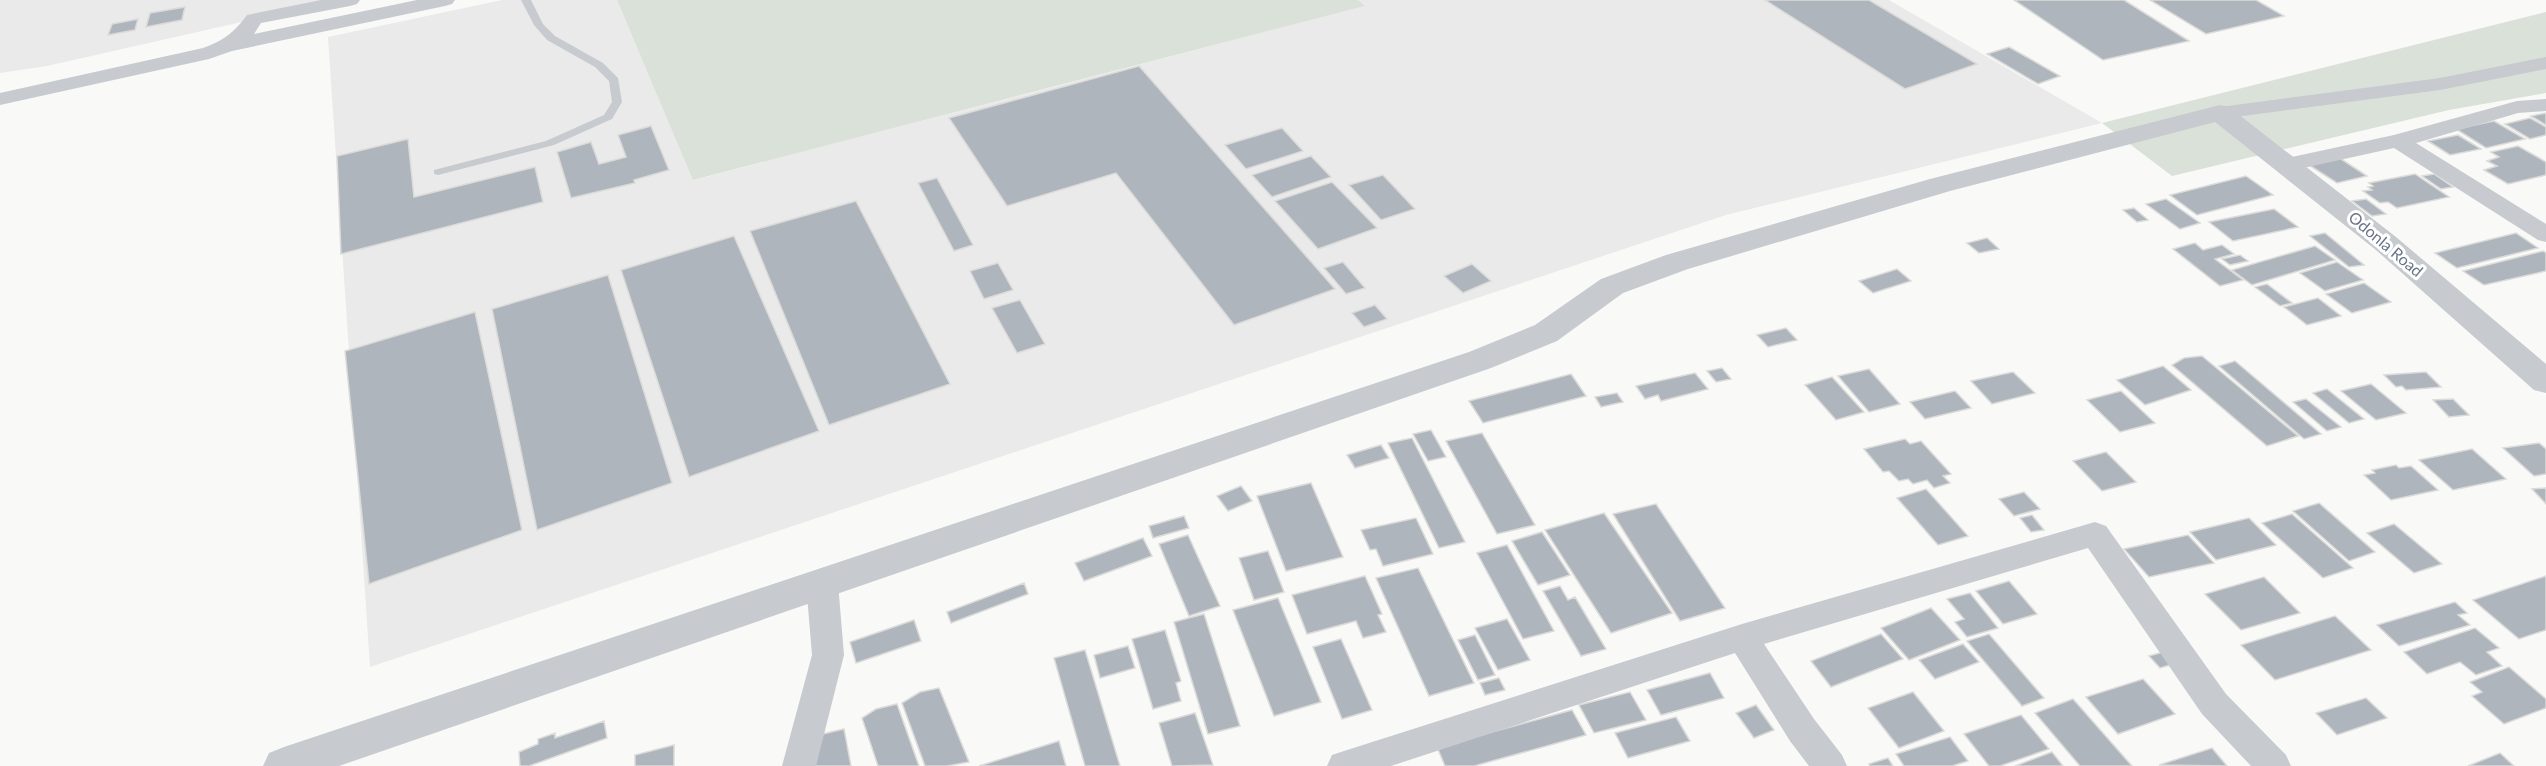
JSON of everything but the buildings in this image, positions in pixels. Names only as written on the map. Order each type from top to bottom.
[{"type":"street","points":[[231,45],[248,31],[254,18],[350,0]]},
{"type":"street","points":[[0,99],[209,53],[231,45],[445,0]]},
{"type":"street","points":[[284,766],[1480,360],[1546,333],[1612,286],[1677,262],[1940,185],[2220,113],[2440,84],[2546,63]]},
{"type":"street","points":[[2290,165],[2398,141],[2517,107],[2546,105]]},
{"type":"street","name":"Odonla Road","points":[[2220,113],[2290,165],[2546,381]]},
{"type":"street","points":[[2398,141],[2546,235]]},
{"type":"street","points":[[1344,766],[1393,758],[1742,638],[2095,534],[2214,704],[2274,766]]},
{"type":"street","points":[[799,766],[828,655],[822,583]]},
{"type":"street","points":[[1742,638],[1802,730],[1830,766]]},
{"type":"lane","points":[[438,172],[550,143],[608,117],[617,102],[614,80],[599,65],[551,38],[539,25],[526,0]]},
{"type":"shaded area","points":[[0,0],[339,0],[47,66],[0,73]]},
{"type":"shaded area","points":[[502,0],[617,0],[694,180],[1364,6],[1358,0],[1889,0],[2102,123],[1726,215],[370,667],[328,37]]},
{"type":"shaded area","points":[[617,0],[1358,0],[1365,6],[693,180]]},
{"type":"shaded area","points":[[2546,12],[2546,93],[2449,110],[2172,176],[2102,123]]}]
